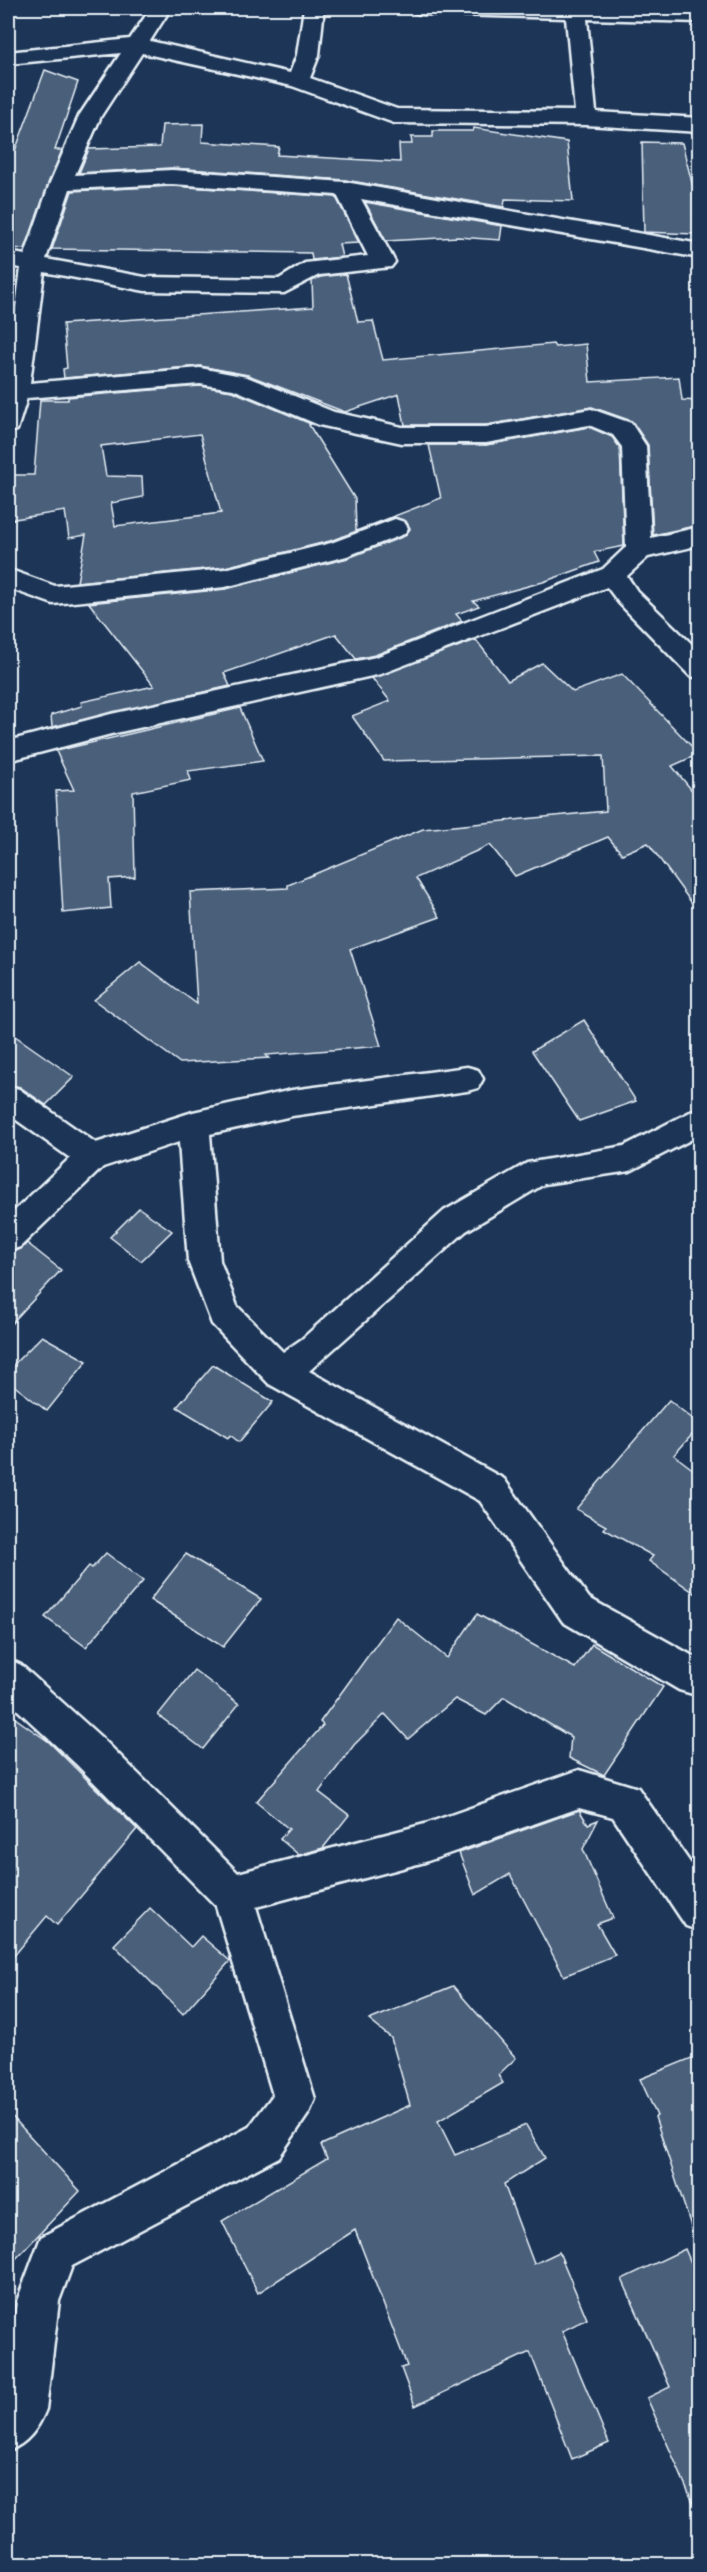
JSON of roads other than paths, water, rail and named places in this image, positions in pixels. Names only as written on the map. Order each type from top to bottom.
[{"type":"street","points":[[8,423],[33,264],[61,183],[90,116],[161,8]]},
{"type":"street","points":[[298,81],[308,54],[314,8]]},
{"type":"street","points":[[421,8],[578,10],[699,16]]},
{"type":"street","points":[[578,10],[586,118]]},
{"type":"street","points":[[8,58],[137,45],[298,81],[394,116],[586,118],[699,125]]},
{"type":"street","points":[[61,183],[172,177],[345,189],[699,251]]},
{"type":"street","points":[[8,259],[145,284],[284,286],[313,268],[383,262],[345,189]]},
{"type":"street","points":[[15,376],[92,387],[200,376],[238,382],[328,419],[402,435],[486,435],[591,417],[622,429],[634,446],[639,550]]},
{"type":"street","points":[[8,578],[53,595],[225,578],[338,550],[395,528]]},
{"type":"street","points":[[8,751],[111,724],[381,665],[612,575],[639,550],[699,536]]},
{"type":"street","points":[[612,575],[628,597],[699,669]]},
{"type":"street","points":[[8,1237],[92,1157],[193,1125],[292,1103],[467,1078]]},
{"type":"street","points":[[8,1098],[92,1157]]},
{"type":"street","points":[[281,1373],[314,1349],[455,1221],[538,1172],[630,1158],[699,1120]]},
{"type":"street","points":[[193,1125],[204,1261],[224,1314],[281,1373],[492,1490],[576,1610],[692,1678],[699,1678]]},
{"type":"street","points":[[8,1677],[90,1752],[232,1894],[295,2099],[264,2142],[56,2252],[38,2301],[24,2409],[8,2429]]},
{"type":"street","points":[[232,1894],[425,1843],[579,1789],[625,1801],[699,1912]]}]
